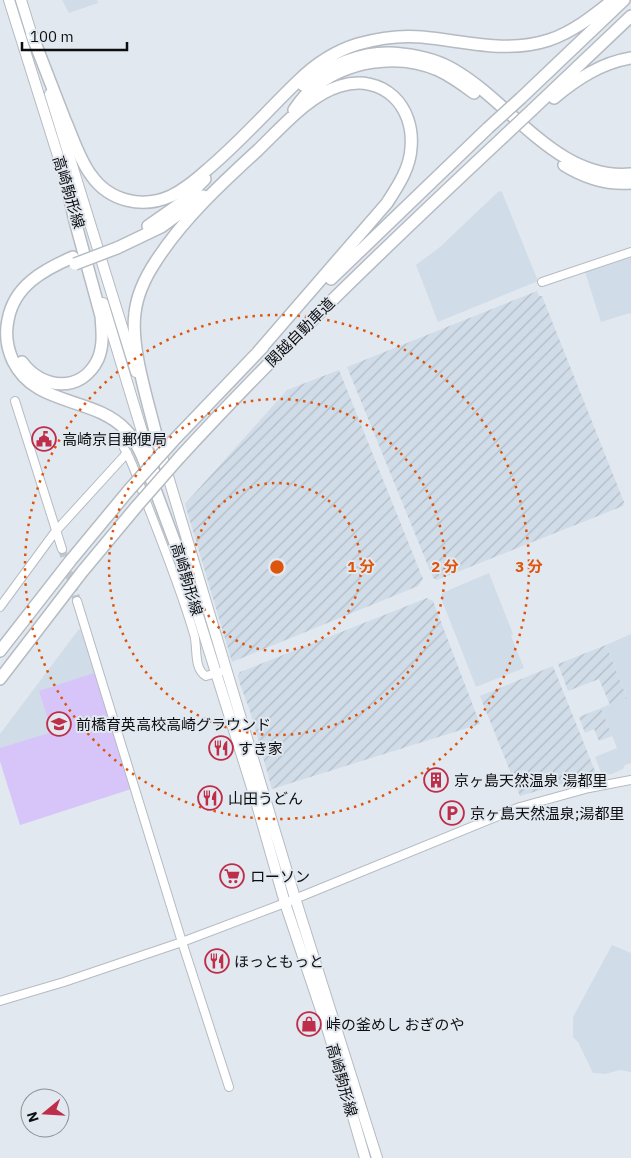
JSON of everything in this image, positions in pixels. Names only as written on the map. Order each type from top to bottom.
[{"type":"highway","points":[[32,36],[80,156],[91,175],[116,197],[127,201],[151,202],[173,195],[189,184],[223,157],[309,71],[337,53],[353,46],[386,38],[404,36],[491,46],[526,45],[549,40],[564,34],[579,26],[613,0]]},
{"type":"highway","name":"関越自動車道","points":[[0,651],[128,490],[258,352],[371,239],[624,0]]},
{"type":"highway","name":"関越自動車道","points":[[0,679],[82,572],[137,506],[179,458],[275,357],[388,245],[534,112],[631,16]]},
{"type":"highway","points":[[269,112],[305,83],[339,64],[374,54],[398,53],[412,55],[440,63],[468,79],[541,141],[570,160],[602,173],[631,174]]},
{"type":"highway","points":[[534,112],[590,72],[618,60],[631,58]]},
{"type":"highway","points":[[282,127],[311,90],[335,74],[379,61],[409,62],[437,70],[463,85],[537,147],[580,174],[606,182],[631,183]]},
{"type":"highway","points":[[156,439],[135,343],[135,313],[148,274],[166,247],[198,209],[308,104],[330,89],[355,83],[379,87],[389,93],[402,106],[409,122],[411,149],[403,176],[387,202],[258,352]]},
{"type":"highway","points":[[116,245],[155,222],[181,203],[201,184],[223,157]]},
{"type":"highway","points":[[178,551],[142,455],[126,430],[104,414],[53,396],[37,388],[21,374],[10,355],[6,327],[11,308],[19,294],[40,273],[161,227],[236,171]]},
{"type":"highway","points":[[68,187],[75,221],[94,288],[102,332],[98,358],[92,368],[76,381],[66,384],[54,384],[35,377],[22,362],[14,341],[16,319],[24,299],[41,282],[74,261]]},
{"type":"main road","name":"高崎駒形線","points":[[9,0],[68,187],[178,551],[221,671]]},
{"type":"main road","name":"高崎駒形線","points":[[21,0],[156,439],[253,791],[377,1158]]},
{"type":"main road","name":"高崎駒形線","points":[[290,900],[365,1158]]},
{"type":"street","points":[[542,282],[631,252]]},
{"type":"street","points":[[15,401],[55,532],[62,549]]},
{"type":"street","points":[[0,607],[55,532],[125,450],[182,594],[195,638],[197,662],[202,674],[206,676],[221,671]]},
{"type":"street","points":[[78,601],[182,942],[229,1087]]},
{"type":"street","points":[[0,1001],[64,982],[182,942],[520,807],[596,786],[631,780]]},
{"type":"shaded area","points":[[62,0],[97,0],[98,3],[69,13]]},
{"type":"shaded area","points":[[499,191],[502,192],[538,281],[438,322],[416,265],[440,247]]},
{"type":"shaded area","points":[[631,257],[631,315],[630,313],[601,322],[585,272]]},
{"type":"shaded area","points":[[537,291],[539,296],[542,296],[624,502],[623,506],[437,580],[433,578],[347,367]]},
{"type":"shaded area","points":[[339,370],[423,579],[418,586],[232,662],[185,504],[287,390]]},
{"type":"shaded area","points":[[489,573],[524,668],[476,687],[441,598],[442,593]]},
{"type":"shaded area","points":[[427,598],[433,601],[480,724],[272,789],[250,711],[240,684],[238,676],[240,672]]},
{"type":"shaded area","name":"前橋育英高校高崎グラウンド","points":[[79,629],[131,789],[20,825],[0,761],[0,734]]},
{"type":"shaded area","points":[[631,634],[631,763],[612,774],[602,775],[595,757],[617,748],[601,708],[627,697],[606,645]]},
{"type":"shaded area","points":[[606,645],[627,698],[610,705],[599,679],[568,691],[558,664]]},
{"type":"shaded area","points":[[553,666],[597,776],[520,796],[480,696]]},
{"type":"shaded area","name":"前橋育英高校高崎グラウンド","points":[[94,673],[131,789],[20,825],[0,761],[0,748],[52,732],[39,691]]},
{"type":"shaded area","points":[[601,708],[612,736],[599,741],[594,729],[585,733],[579,717]]},
{"type":"shaded area","points":[[612,945],[631,953],[631,1072],[620,1070],[605,1074],[593,1073],[578,1042],[573,1037],[573,1017]]},
{"type":"tunnel","points":[[62,549],[77,601]]},
{"type":"place","name":"高崎京目郵便局","points":[[44,439]]},
{"type":"place","name":"前橋育英高校高崎グラウンド","points":[[59,724]]},
{"type":"place","name":"すき家","points":[[221,748]]},
{"type":"place","name":"京ヶ島天然温泉 湯都里","points":[[436,780]]},
{"type":"place","name":"山田うどん","points":[[210,798]]},
{"type":"place","name":"京ヶ島天然温泉;湯都里","points":[[452,813]]},
{"type":"place","name":"ローソン","points":[[232,876]]},
{"type":"place","name":"ほっともっと","points":[[217,961]]},
{"type":"place","name":"峠の釜めし おぎのや","points":[[309,1024]]}]
